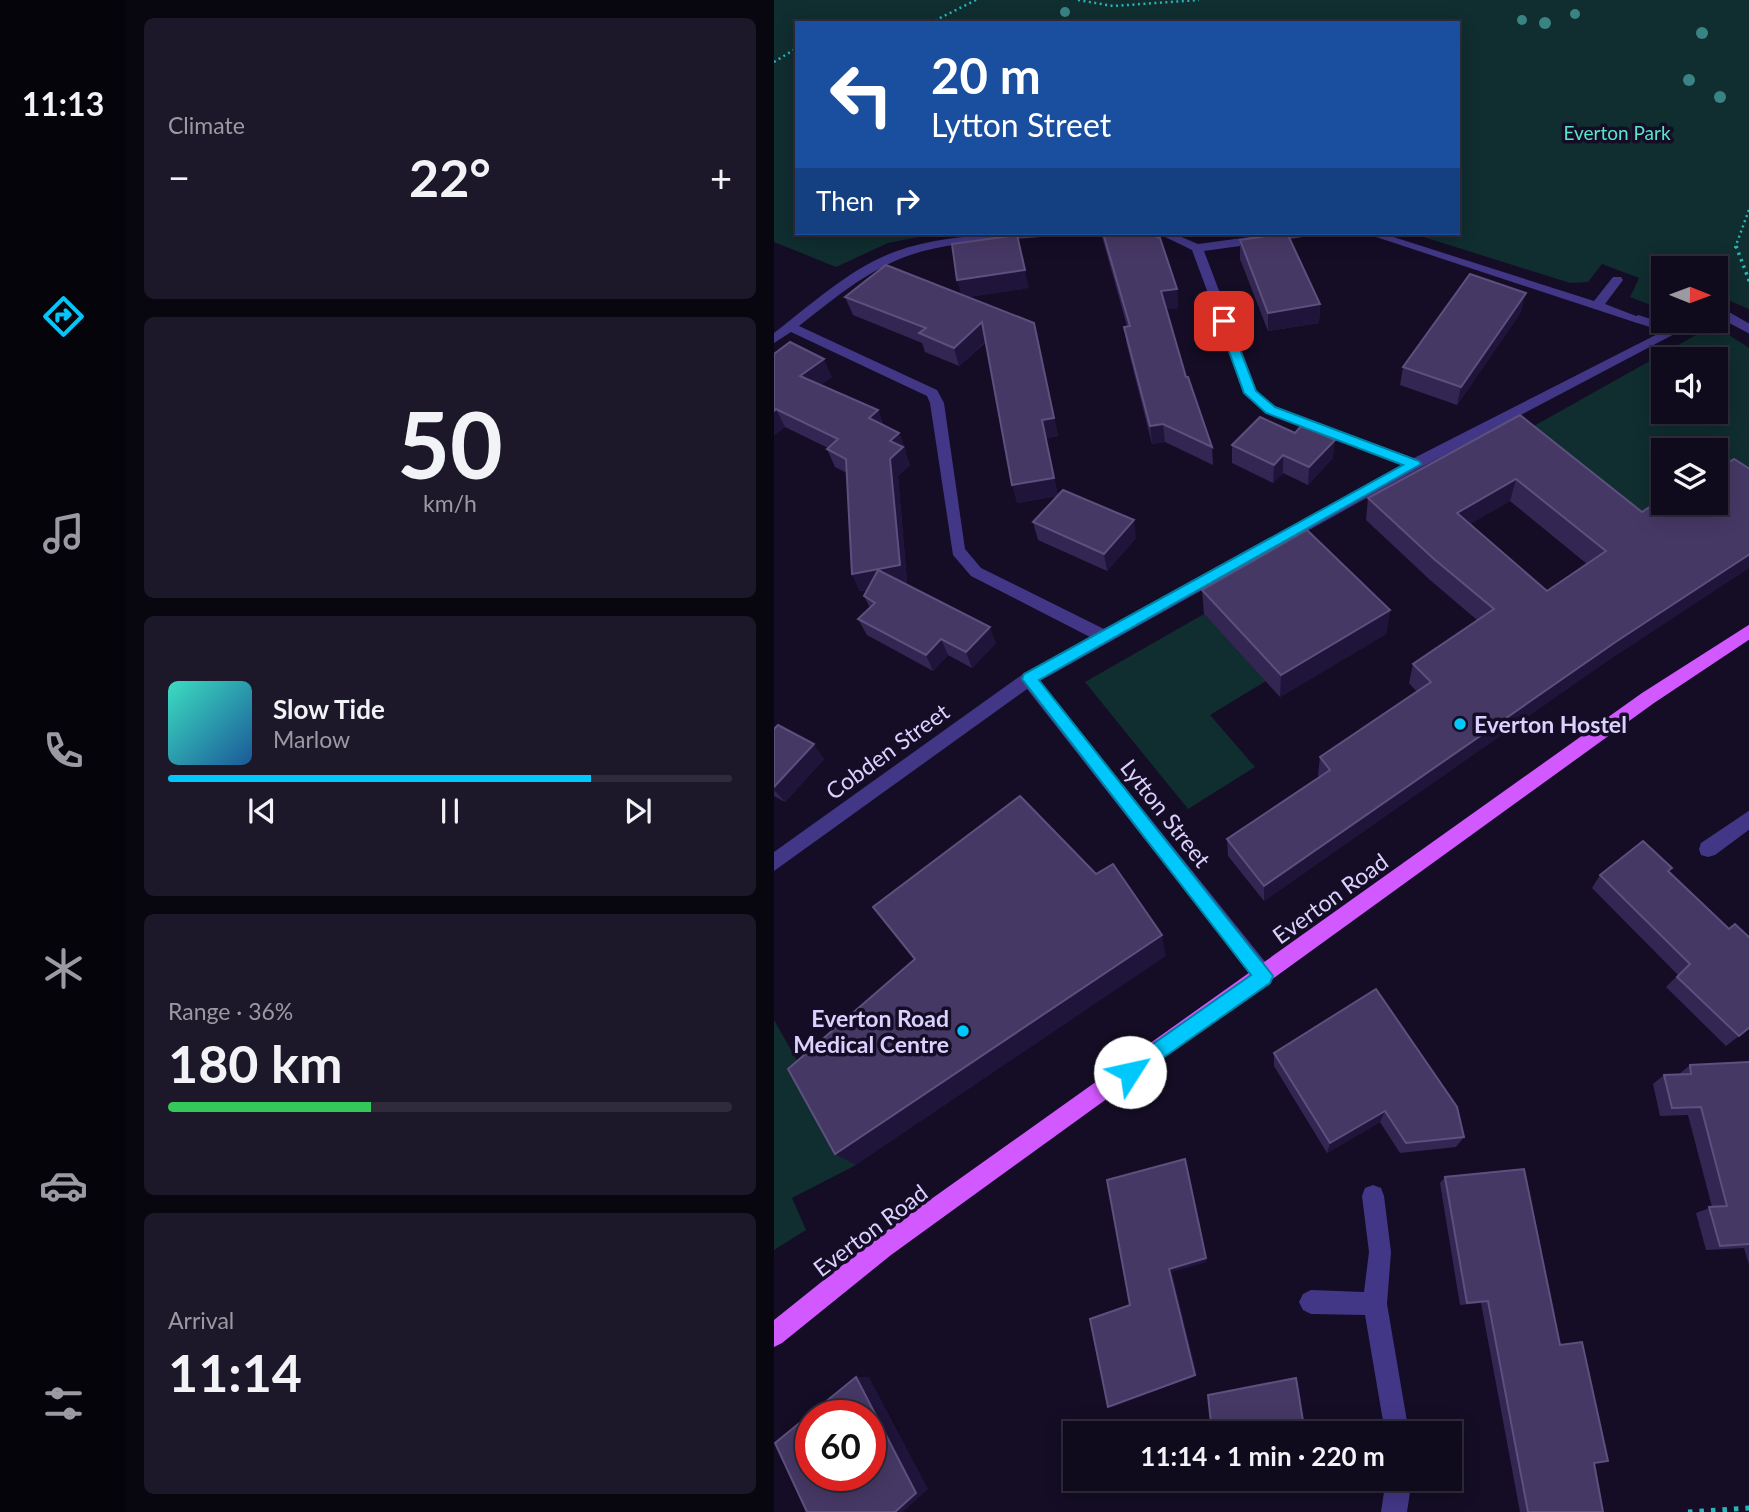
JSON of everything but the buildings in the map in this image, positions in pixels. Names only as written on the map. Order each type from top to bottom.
[{"type":"main road","name":"Everton Road","points":[[774,1335],[883,1247],[1648,698],[1749,630]]},
{"type":"street","points":[[774,339],[878,264],[899,255],[928,247],[1024,235]]},
{"type":"street","points":[[1168,235],[1197,248],[1289,235]]},
{"type":"street","points":[[1376,235],[1651,323]]},
{"type":"street","points":[[1197,248],[1251,393],[1270,410],[1415,464]]},
{"type":"street","points":[[1597,306],[1617,280]]},
{"type":"street","points":[[1728,316],[1749,330]]},
{"type":"street","points":[[790,327],[932,393],[937,403],[958,551],[976,572],[1103,636]]},
{"type":"street","name":"Cobden Street","points":[[774,863],[1029,679],[1415,464],[1666,333]]},
{"type":"street","name":"Lytton Street","points":[[1029,679],[1264,976]]},
{"type":"street","points":[[1708,849],[1748,822]]},
{"type":"street","points":[[1373,1196],[1380,1252],[1375,1304],[1395,1421]]},
{"type":"street","points":[[1311,1302],[1375,1304]]},
{"type":"street","points":[[1394,1512],[1397,1491]]},
{"type":"path","points":[[934,21],[976,0]]},
{"type":"path","points":[[1078,0],[1091,4],[1164,4],[1199,0]]},
{"type":"path","points":[[1114,0],[1128,4]]},
{"type":"path","points":[[774,62],[795,49]]},
{"type":"path","points":[[1749,207],[1735,249],[1749,283]]},
{"type":"path","points":[[1688,1512],[1749,1508]]},
{"type":"green space","name":"Everton Park","points":[[774,0],[1749,0],[1749,309],[1728,300],[1728,256],[1651,256],[1651,305],[1630,297],[1639,278],[1602,264],[1588,282],[1570,283],[1417,235],[1460,235],[1460,21],[795,21],[795,235],[929,235],[888,243],[836,267],[774,242]]},
{"type":"green space","points":[[1700,333],[1726,333],[1749,348],[1749,500],[1728,491],[1728,438],[1651,438],[1651,515],[1669,515],[1680,538],[1514,437],[1651,360],[1651,424],[1728,424],[1728,347],[1675,347]]},
{"type":"green space","points":[[1204,614],[1266,681],[1210,715],[1255,767],[1188,809],[1085,682]]},
{"type":"green space","points":[[774,1020],[856,1165],[792,1198],[806,1230],[774,1250]]},
{"type":"place","name":"Everton Hostel","points":[[1460,724]]},
{"type":"place","name":"Everton Road Medical Centre","points":[[963,1031]]},
{"type":"route","points":[[1130,1072],[1264,976],[1029,679],[1415,464],[1270,410],[1251,393],[1224,321]]}]
